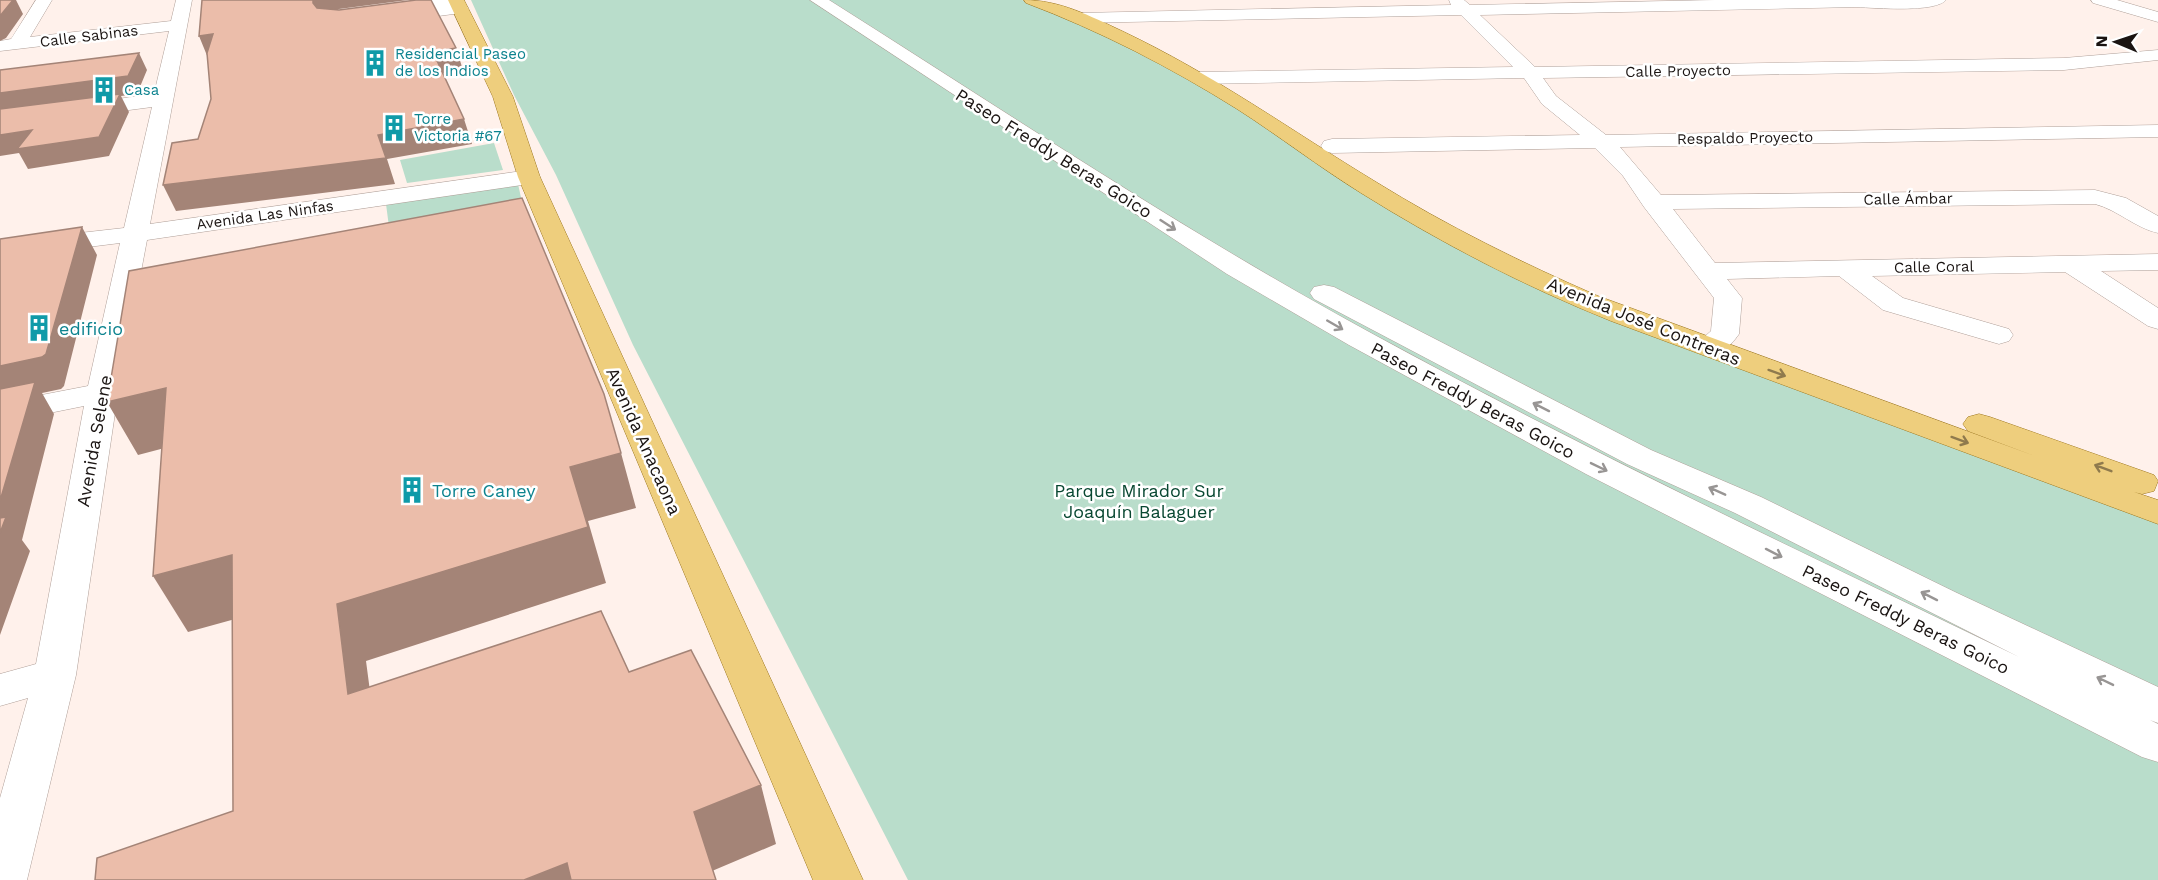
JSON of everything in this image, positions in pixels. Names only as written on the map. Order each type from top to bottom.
[{"type":"main road","name":"Avenida José Contreras","points":[[1032,0],[1091,16],[1198,78],[1372,190],[1501,260],[1584,300],[1716,340],[2158,489]]},
{"type":"main road","name":"Avenida José Contreras","points":[[1059,0],[1227,78],[1413,195],[1568,274],[1716,340],[2158,513]]},
{"type":"main road","name":"Avenida Anacaona","points":[[458,3],[502,97],[529,177],[838,880]]},
{"type":"street","points":[[9,45],[44,0]]},
{"type":"street","name":"Avenida Selene","points":[[2,880],[55,675],[102,393],[184,0]]},
{"type":"street","name":"Paseo Freddy Beras Goico","points":[[818,0],[1006,112],[1406,337],[1639,457],[1748,505],[1943,603],[2158,706]]},
{"type":"street","name":"Paseo Freddy Beras Goico","points":[[845,0],[1236,268],[1487,409],[2158,744]]},
{"type":"street","points":[[1091,16],[1460,5],[1854,1],[1898,4],[1938,0]]},
{"type":"street","points":[[2099,0],[2158,17]]},
{"type":"street","points":[[374,15],[458,3]]},
{"type":"street","points":[[1460,5],[1529,72],[1549,100],[1600,140],[1631,171],[1652,201],[1709,271],[1728,298],[1716,340]]},
{"type":"street","name":"Calle Sabinas","points":[[9,45],[178,25]]},
{"type":"street","name":"Calle Proyecto","points":[[1198,78],[2064,64],[2158,55]]},
{"type":"street","points":[[0,121],[163,99]]},
{"type":"street","name":"Respaldo Proyecto","points":[[1332,146],[2158,131]]},
{"type":"street","points":[[2122,132],[2158,150]]},
{"type":"street","name":"Avenida Las Ninfas","points":[[0,250],[135,234],[529,177]]},
{"type":"street","name":"Calle Ámbar","points":[[1652,201],[2095,197],[2118,203],[2158,226]]},
{"type":"street","name":"Calle Coral","points":[[1709,271],[2158,262]]},
{"type":"street","points":[[2073,265],[2158,320]]},
{"type":"street","points":[[1845,268],[1893,304],[1999,335]]},
{"type":"street","points":[[0,413],[102,393]]},
{"type":"street","points":[[0,690],[55,675]]},
{"type":"green space","name":"Parque Mirador Sur Joaquín Balaguer","points":[[471,0],[1022,0],[1082,24],[1181,75],[1244,113],[1310,158],[1492,263],[2158,522],[2158,880],[908,880],[633,345],[556,175],[514,95]]},
{"type":"green space","points":[[494,143],[503,170],[407,183],[400,160]]},
{"type":"green space","points":[[518,184],[530,238],[394,265],[386,204]]},
{"type":"building","points":[[0,0],[13,0],[0,16]]},
{"type":"building","points":[[202,0],[313,0],[317,8],[339,10],[431,0],[456,48],[433,52],[464,119],[378,135],[386,158],[163,185],[172,143],[198,139],[211,99],[207,53],[213,34],[199,36]]},
{"type":"building","points":[[139,53],[128,76],[0,93],[0,70]]},
{"type":"building","points":[[120,94],[99,137],[17,149],[32,130],[0,135],[0,109]]},
{"type":"building","points":[[522,198],[604,394],[621,453],[570,467],[588,527],[337,604],[348,694],[601,611],[629,672],[691,650],[761,785],[694,812],[716,880],[571,880],[567,863],[524,880],[95,880],[97,858],[233,811],[232,555],[153,576],[166,388],[107,402],[129,271]]},
{"type":"building","points":[[82,227],[46,354],[42,357],[0,366],[0,239]]},
{"type":"building","points":[[35,382],[0,501],[0,389]]},
{"type":"building","points":[[6,517],[0,533],[0,518]]},
{"type":"place","name":"Residencial Paseo de los Indios","points":[[375,63]]},
{"type":"place","name":"Casa","points":[[104,90]]},
{"type":"place","name":"Torre Victoria #67","points":[[394,128]]},
{"type":"place","name":"edificio","points":[[39,328]]},
{"type":"place","name":"Torre Caney","points":[[412,490]]}]
